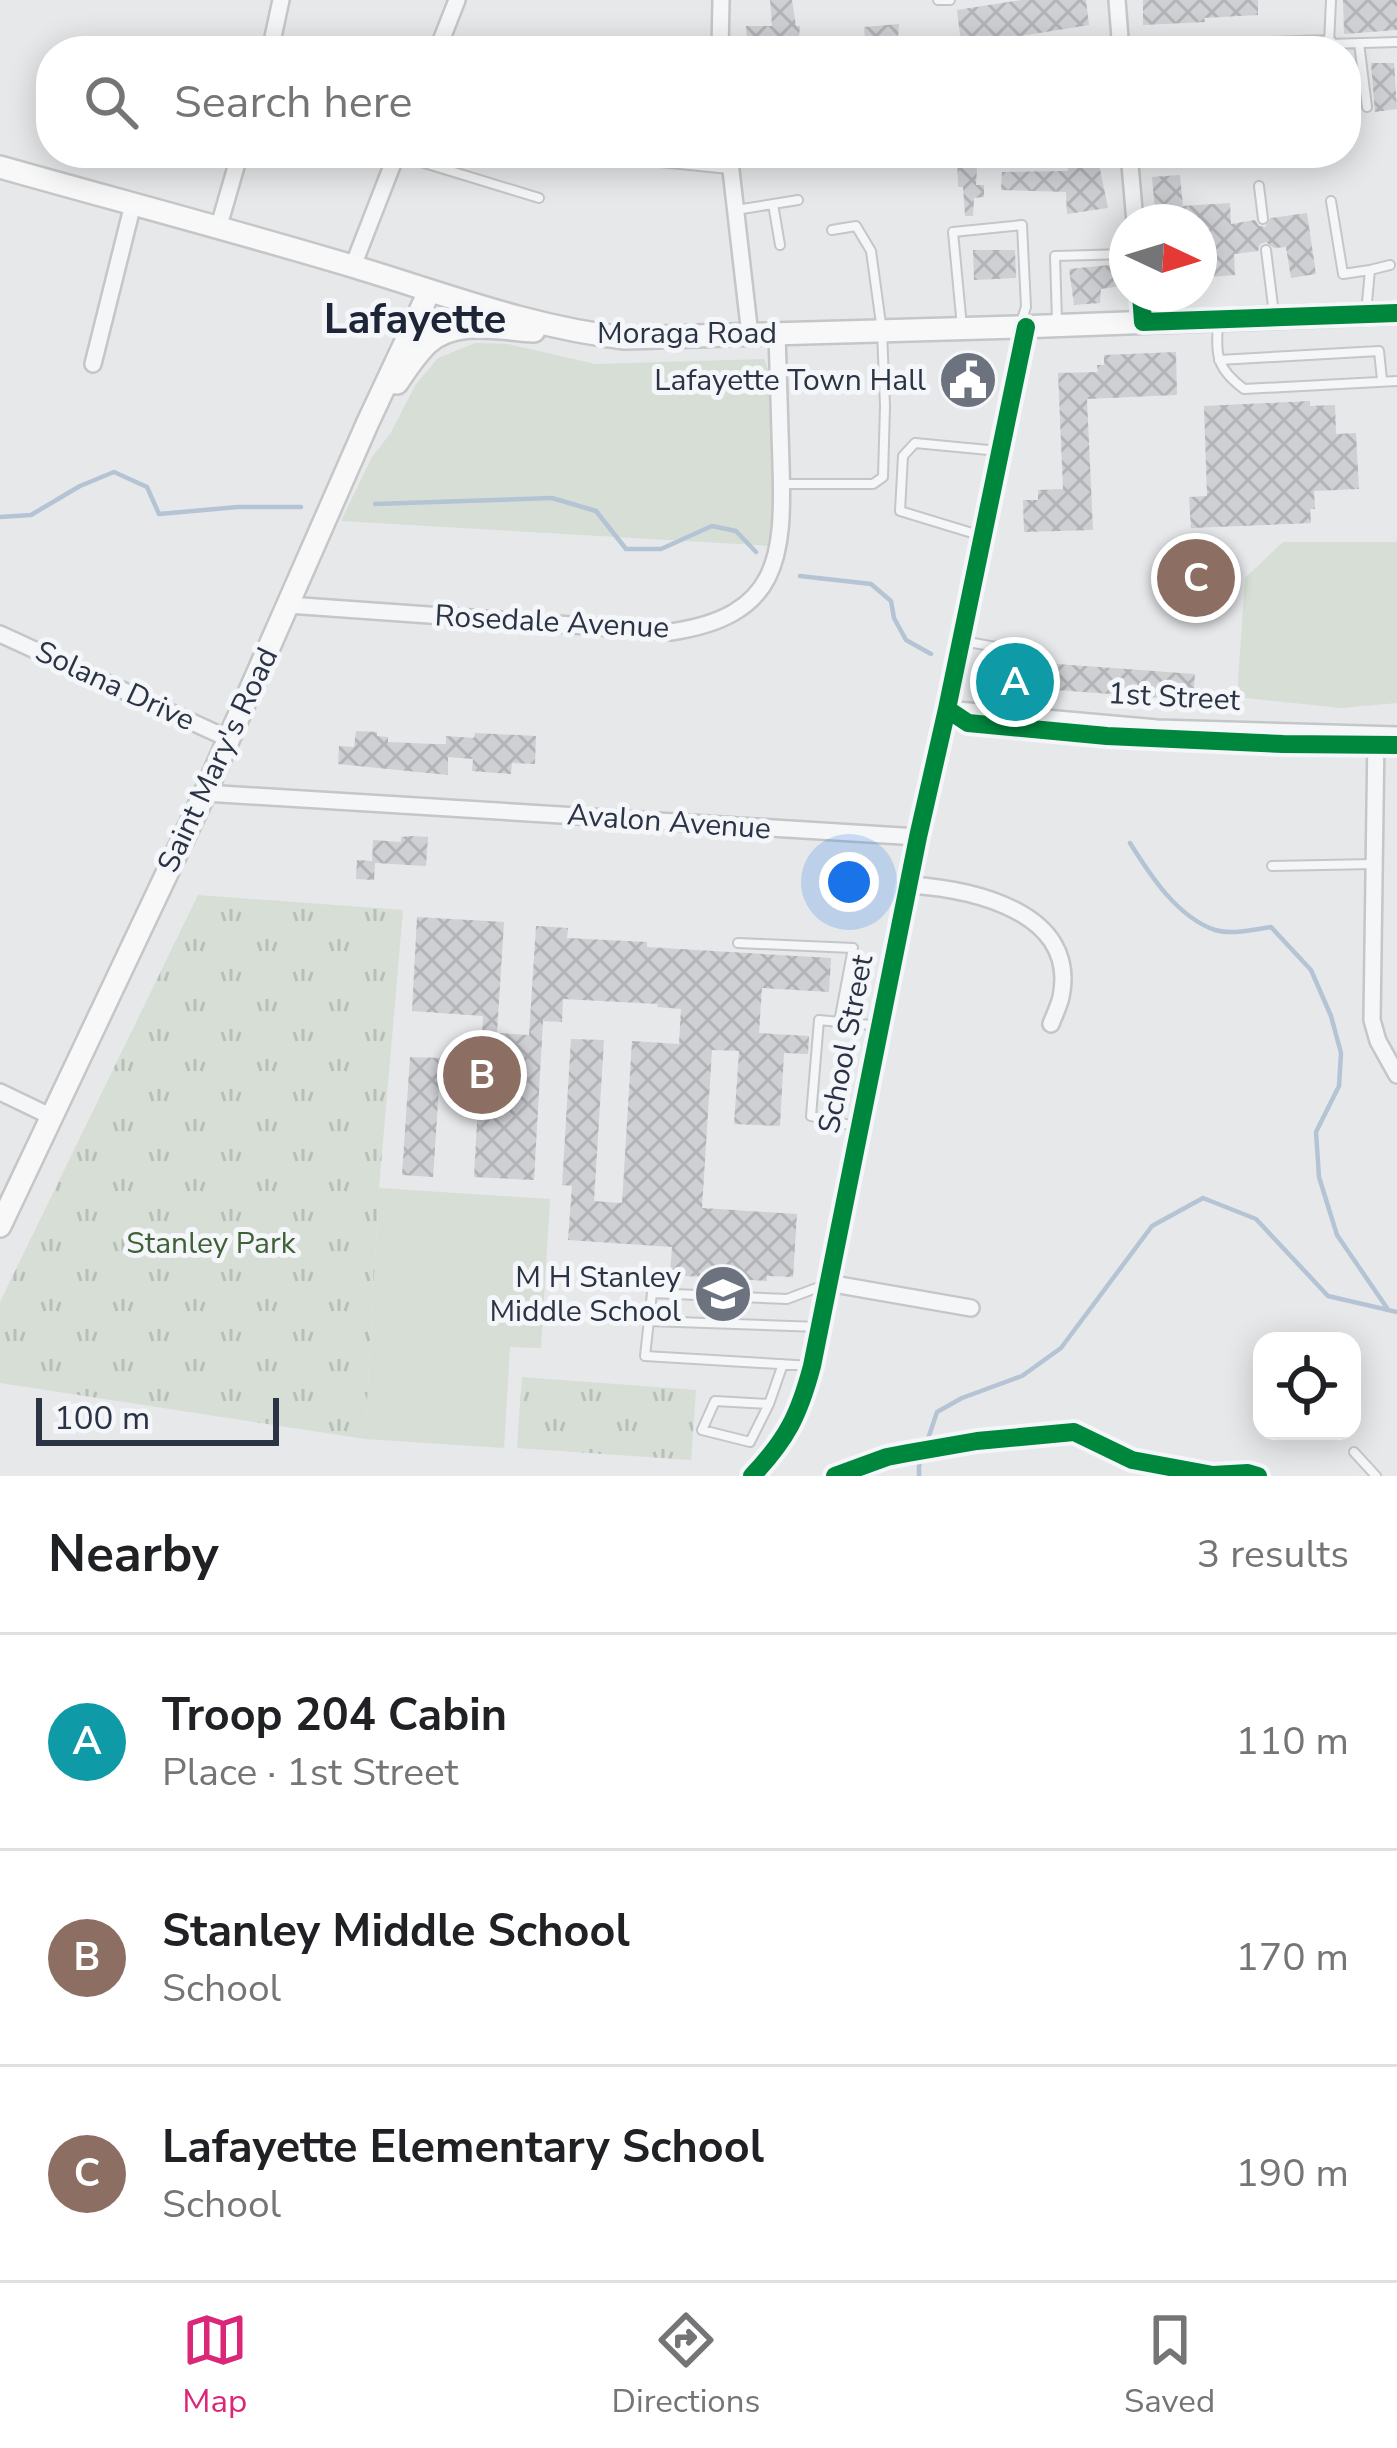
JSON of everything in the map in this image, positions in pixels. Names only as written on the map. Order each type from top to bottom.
[{"type":"main road","name":"Moraga Road","points":[[0,167],[429,292],[590,334],[626,338],[1397,313]]},
{"type":"main road","name":"Saint Mary's Road","points":[[0,1226],[205,793],[429,292]]},
{"type":"main road","points":[[368,422],[428,342],[450,331],[486,327],[590,334]]},
{"type":"street","points":[[273,36],[281,0]]},
{"type":"street","points":[[443,36],[457,0]]},
{"type":"street","points":[[721,36],[722,0]]},
{"type":"street","points":[[1117,0],[1120,36]]},
{"type":"street","points":[[218,229],[236,168]]},
{"type":"street","points":[[352,266],[391,168]]},
{"type":"street","points":[[731,168],[749,335]]},
{"type":"street","points":[[1131,168],[1134,204]]},
{"type":"street","points":[[93,364],[133,205]]},
{"type":"street","points":[[1142,312],[1143,322]]},
{"type":"street","name":"School Street","points":[[752,1476],[788,1434],[812,1366],[1023,327]]},
{"type":"street","name":"Rosedale Avenue","points":[[288,605],[671,632],[699,628],[725,617],[749,602],[766,583],[777,560],[783,523],[778,334]]},
{"type":"street","name":"Solana Drive","points":[[0,634],[229,739]]},
{"type":"street","name":"1st Street","points":[[947,709],[1157,728],[1397,735]]},
{"type":"street","points":[[1376,736],[1372,1020],[1397,1076]]},
{"type":"street","name":"Avalon Avenue","points":[[205,793],[918,837]]},
{"type":"street","points":[[909,885],[990,898],[1044,930],[1062,971],[1061,996],[1052,1024]]},
{"type":"street","points":[[0,1092],[50,1116]]},
{"type":"street","points":[[828,1283],[971,1307]]},
{"type":"lane","points":[[938,0],[950,0]]},
{"type":"lane","points":[[1330,36],[1331,0]]},
{"type":"lane","points":[[1361,43],[1397,42]]},
{"type":"lane","points":[[1361,59],[1367,107]]},
{"type":"lane","points":[[442,168],[539,198]]},
{"type":"lane","points":[[1258,186],[1263,219]]},
{"type":"lane","points":[[735,210],[798,200]]},
{"type":"lane","points":[[1331,201],[1342,274],[1390,265]]},
{"type":"lane","points":[[773,204],[781,245]]},
{"type":"lane","points":[[962,329],[953,232],[1022,225],[1023,327]]},
{"type":"lane","points":[[782,484],[873,484],[883,477],[883,331],[871,251],[856,226],[832,230]]},
{"type":"lane","points":[[1266,250],[1274,318]]},
{"type":"lane","points":[[1058,326],[1055,256],[1109,254]]},
{"type":"lane","points":[[1366,314],[1370,270]]},
{"type":"lane","points":[[1218,321],[1218,360],[1226,375],[1244,389],[1397,381]]},
{"type":"lane","points":[[1218,360],[1379,351],[1382,380]]},
{"type":"lane","points":[[983,536],[900,511],[903,456],[915,443],[1000,452]]},
{"type":"lane","points":[[961,641],[1031,653]]},
{"type":"lane","points":[[1272,866],[1374,864]]},
{"type":"lane","points":[[739,943],[854,948],[839,1022]]},
{"type":"lane","points":[[860,1127],[811,1116],[819,1020],[880,1026]]},
{"type":"lane","points":[[812,1366],[645,1356],[652,1293],[788,1298],[828,1283]]},
{"type":"lane","points":[[648,1321],[820,1328]]},
{"type":"lane","points":[[769,1405],[715,1401],[702,1430],[750,1442],[769,1405],[783,1364]]},
{"type":"lane","points":[[1354,1453],[1376,1476]]},
{"type":"green space","points":[[475,343],[508,344],[595,364],[764,359],[774,514],[771,546],[341,521],[416,384],[438,358]]},
{"type":"green space","points":[[1283,542],[1397,542],[1397,703],[1341,708],[1237,697],[1245,578]]},
{"type":"green space","name":"Stanley Park","points":[[198,895],[403,910],[379,1188],[365,1439],[0,1383],[0,1302]]},
{"type":"green space","points":[[379,1188],[550,1199],[541,1348],[510,1347],[504,1448],[365,1439]]},
{"type":"green space","points":[[522,1377],[696,1390],[691,1460],[517,1448]]},
{"type":"building","points":[[770,0],[792,0],[799,36],[747,36],[746,26],[772,26]]},
{"type":"building","points":[[1022,0],[1086,0],[1089,25],[1020,36],[960,36],[957,10]]},
{"type":"building","points":[[1143,0],[1258,0],[1258,15],[1143,25]]},
{"type":"building","points":[[1343,0],[1397,0],[1397,30],[1344,34]]},
{"type":"building","points":[[899,24],[898,36],[865,36],[864,27]]},
{"type":"building","points":[[1371,63],[1394,63],[1397,109],[1375,112]]},
{"type":"building","points":[[957,168],[977,168],[976,185],[984,185],[984,197],[974,198],[973,216],[965,216],[963,187],[958,187]]},
{"type":"building","points":[[1100,168],[1108,208],[1067,214],[1066,192],[1001,190],[1002,172]]},
{"type":"building","points":[[1180,175],[1183,204],[1154,204],[1152,177]]},
{"type":"building","points":[[1230,203],[1231,224],[1255,220],[1265,227],[1271,218],[1307,213],[1316,274],[1291,278],[1286,247],[1274,248],[1266,242],[1258,251],[1234,254],[1235,275],[1217,276],[1214,204]]},
{"type":"building","points":[[973,250],[1015,250],[1016,278],[974,280]]},
{"type":"building","points":[[1109,265],[1109,288],[1101,289],[1100,303],[1074,305],[1069,269]]},
{"type":"building","points":[[1176,352],[1177,395],[1087,399],[1093,530],[1024,532],[1023,500],[1038,500],[1038,490],[1063,489],[1058,373],[1098,372],[1104,355]]},
{"type":"building","points":[[1310,401],[1310,406],[1335,405],[1336,434],[1356,433],[1359,489],[1314,491],[1311,523],[1191,528],[1189,497],[1207,496],[1204,406]]},
{"type":"building","points":[[990,659],[1195,674],[1193,700],[1042,689],[1041,698],[987,693]]},
{"type":"building","points":[[356,731],[377,732],[377,736],[388,737],[388,742],[434,744],[446,744],[446,736],[474,738],[475,733],[536,736],[535,764],[512,763],[511,774],[472,771],[473,759],[448,757],[448,775],[338,764],[339,746],[354,747]]},
{"type":"building","points":[[401,837],[428,837],[426,866],[375,863],[374,880],[356,879],[357,860],[372,861],[373,840],[401,842]]},
{"type":"building","points":[[417,917],[504,922],[497,1033],[529,1035],[536,926],[568,928],[567,938],[647,942],[647,947],[831,958],[829,992],[762,988],[759,1033],[809,1036],[808,1054],[784,1053],[780,1126],[734,1124],[739,1051],[712,1050],[702,1208],[797,1214],[793,1277],[767,1276],[767,1281],[670,1275],[672,1247],[568,1240],[572,1186],[562,1185],[571,1039],[604,1040],[594,1201],[622,1203],[632,1041],[679,1044],[681,1009],[563,999],[562,1022],[543,1021],[534,1180],[474,1177],[483,1016],[412,1011]]},
{"type":"building","points":[[410,1057],[441,1058],[433,1177],[402,1175]]},
{"type":"waterway","points":[[0,517],[31,515],[114,472],[147,487],[159,514],[301,507]]},
{"type":"waterway","points":[[375,504],[552,498],[596,511],[626,549],[661,549],[712,526],[736,531],[756,552]]},
{"type":"waterway","points":[[800,576],[871,584],[891,601],[906,640],[931,654]]},
{"type":"waterway","points":[[1130,843],[1188,915],[1215,930],[1271,927],[1311,970],[1341,1053],[1339,1086],[1316,1132],[1319,1177],[1337,1235],[1387,1308]]},
{"type":"waterway","points":[[919,1476],[937,1412],[1022,1376],[1061,1348],[1152,1226],[1203,1198],[1256,1219],[1328,1296],[1397,1312]]},
{"type":"cycle path","points":[[1142,312],[1143,322],[1397,313]]},
{"type":"cycle path","points":[[752,1476],[790,1426],[812,1366],[1026,327]]},
{"type":"cycle path","points":[[947,709],[968,723],[1107,736],[1397,745]]},
{"type":"cycle path","points":[[835,1476],[908,1453],[1074,1432],[1132,1460],[1213,1475],[1258,1476]]},
{"type":"place","name":"Lafayette Town Hall","points":[[968,380]]},
{"type":"place","name":"Lafayette Elementary School","points":[[1196,578]]},
{"type":"place","name":"Troop 204 Cabin","points":[[1015,682]]},
{"type":"place","name":"Stanley Middle School","points":[[482,1075]]},
{"type":"place","name":"M H Stanley Middle School","points":[[723,1294]]},
{"type":"district","name":"Lafayette","points":[[415,319]]}]
